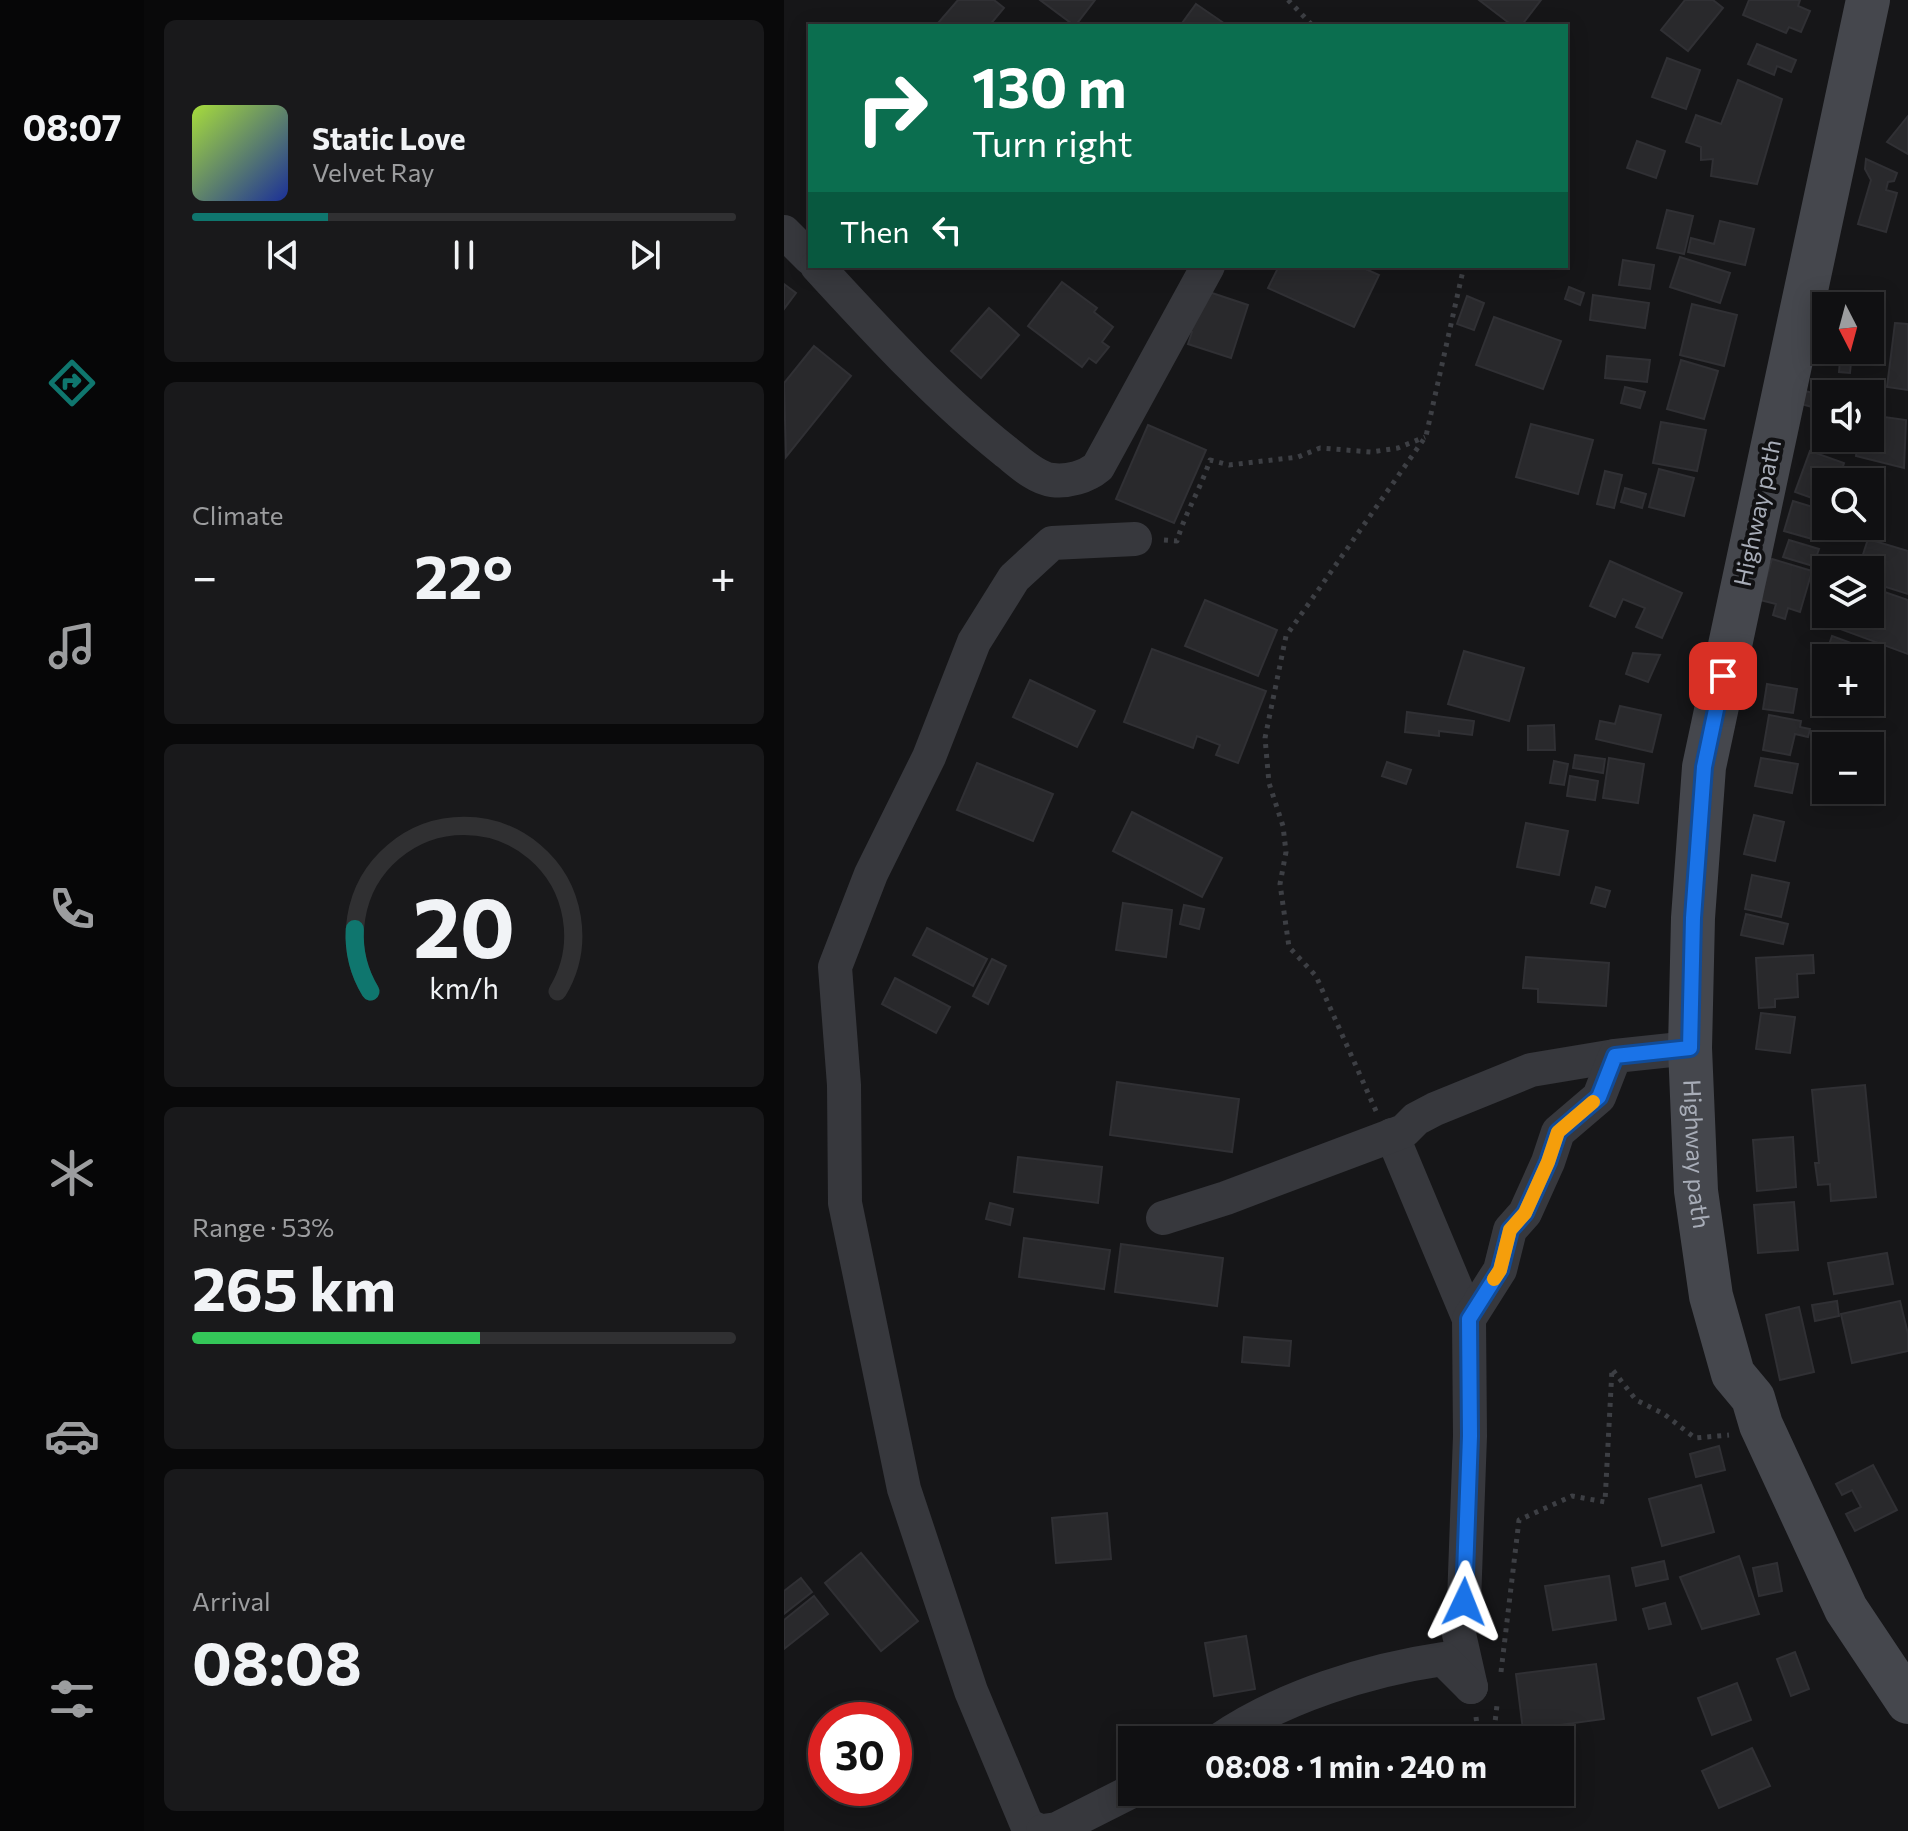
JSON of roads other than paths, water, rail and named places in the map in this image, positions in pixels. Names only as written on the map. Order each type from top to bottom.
[{"type":"street","name":"Highway path","points":[[1868,0],[1704,767],[1693,918],[1690,1048],[1696,1191],[1711,1296],[1733,1374],[1753,1398],[1761,1425],[1846,1609],[1908,1702]]},
{"type":"street","points":[[784,232],[808,256]]},
{"type":"street","points":[[819,268],[881,337],[967,420],[1025,467],[1050,480],[1080,503],[1089,475],[1112,446],[1207,268]]},
{"type":"street","points":[[1118,1798],[1057,1829],[1042,1831],[1027,1825],[971,1691],[904,1489],[845,1203],[844,1085],[835,967],[871,874],[929,757],[974,642],[1014,578],[1052,543],[1135,539]]},
{"type":"street","points":[[1163,1218],[1226,1198],[1404,1131],[1416,1119],[1435,1109],[1531,1070],[1690,1048]]},
{"type":"street","points":[[1469,1319],[1500,1270],[1510,1230],[1525,1213],[1558,1132],[1599,1097],[1615,1056]]},
{"type":"street","points":[[1240,1726],[1252,1718],[1392,1666],[1443,1659],[1471,1687],[1459,1634],[1464,1602],[1470,1436],[1469,1319],[1392,1135]]}]
